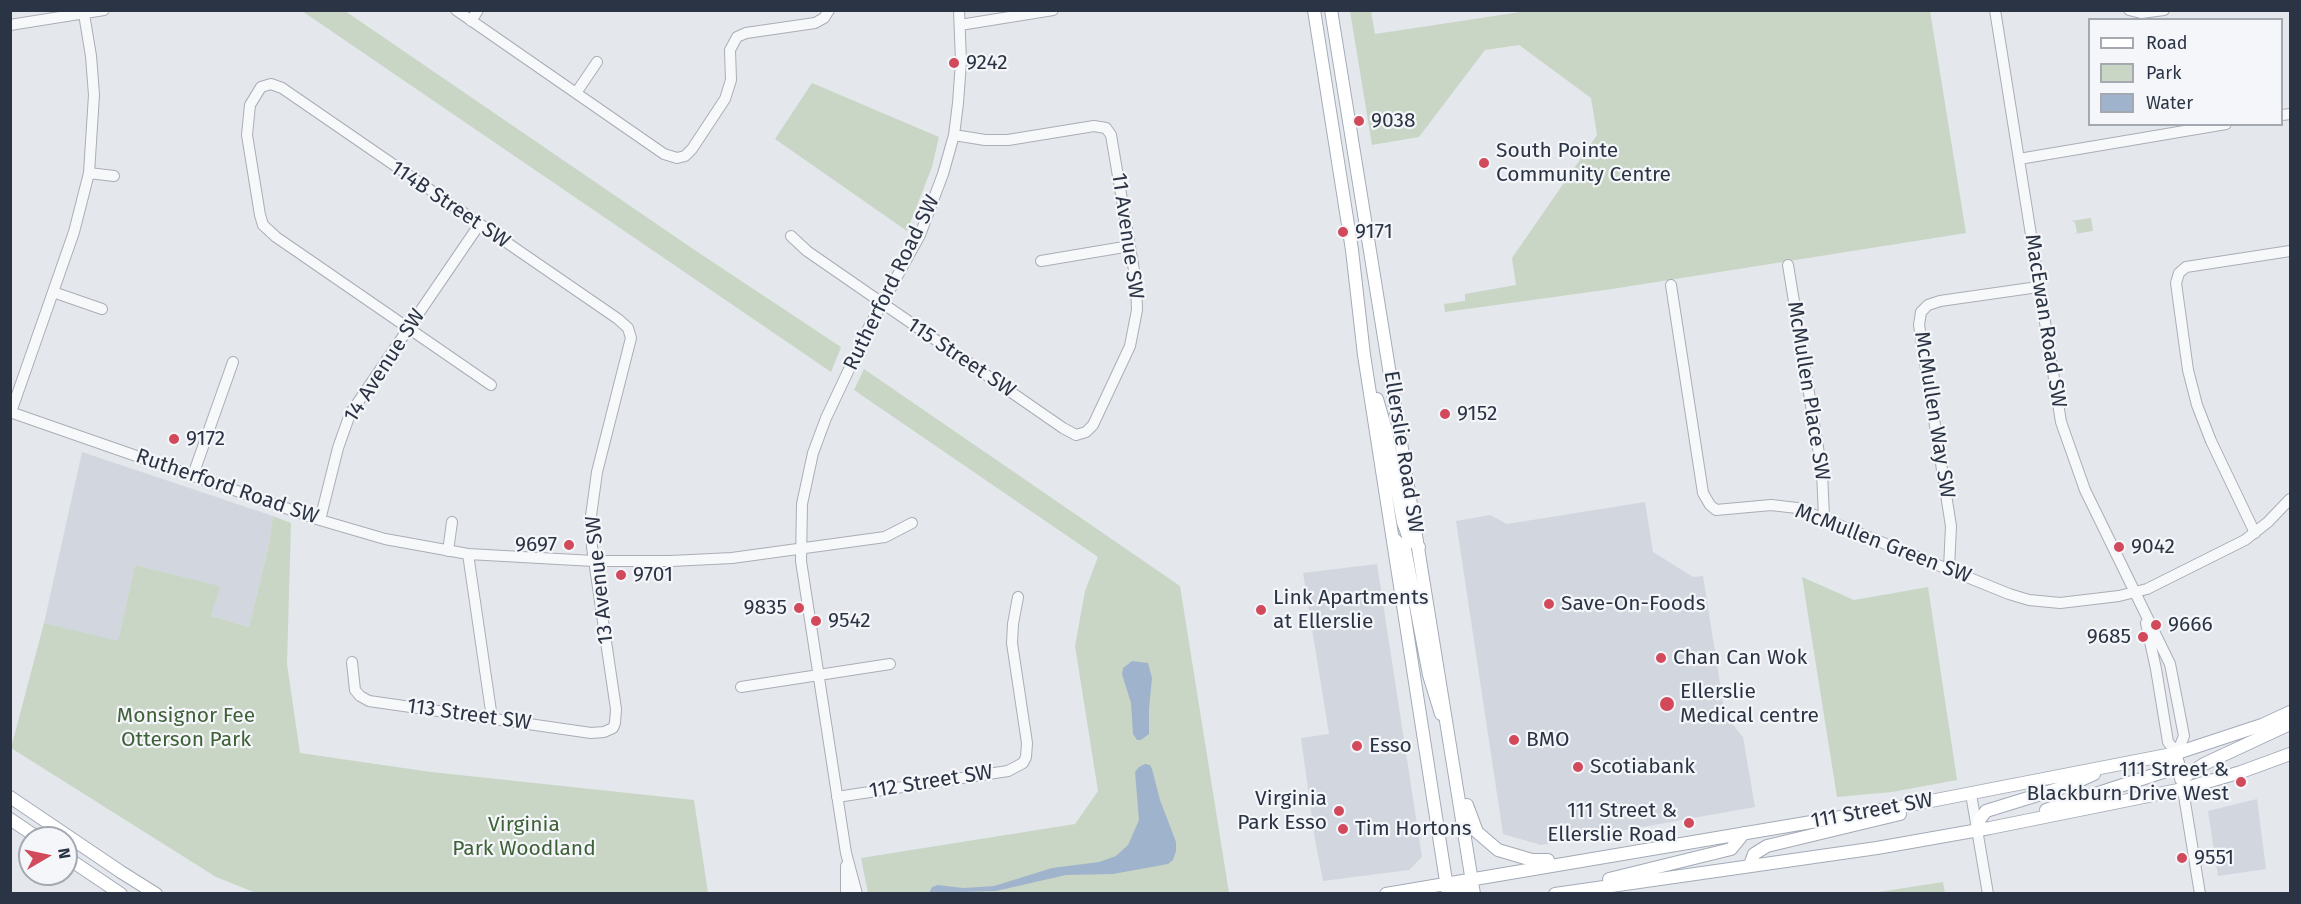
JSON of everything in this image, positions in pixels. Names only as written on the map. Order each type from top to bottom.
[{"type":"main road","name":"Ellerslie Road SW","points":[[1314,10],[1352,250],[1364,355],[1448,888]]},
{"type":"main road","name":"Ellerslie Road SW","points":[[1331,10],[1474,894]]},
{"type":"main road","points":[[1364,355],[1386,430],[1403,522],[1408,536],[1419,546]]},
{"type":"main road","points":[[1393,538],[1406,549],[1429,675],[1450,737]]},
{"type":"main road","name":"111 Street SW","points":[[1386,894],[1448,888],[1472,878],[1921,803],[2106,767],[2178,758],[2262,726],[2290,712]]},
{"type":"main road","points":[[2182,784],[2204,764],[2290,724]]},
{"type":"main road","name":"111 Street SW","points":[[1555,894],[1877,848],[2011,824],[2241,772],[2290,754]]},
{"type":"main road","points":[[2011,824],[2044,810],[2163,772],[2178,758]]},
{"type":"main road","points":[[1454,765],[1470,817],[1477,832],[1487,842],[1498,850],[1532,860],[1583,860]]},
{"type":"main road","points":[[1977,830],[1980,819],[1986,811],[2067,786],[2088,778],[2106,767]]},
{"type":"main road","points":[[10,797],[156,894]]},
{"type":"main road","points":[[1750,865],[1752,856],[1763,847],[1884,819],[1921,803]]},
{"type":"main road","points":[[1580,889],[1629,873],[1731,849],[1744,833]]},
{"type":"main road","points":[[78,865],[121,894]]},
{"type":"main road","points":[[1448,888],[1456,894],[1467,887],[1472,878]]},
{"type":"street","points":[[10,25],[104,10]]},
{"type":"street","points":[[456,10],[664,154],[680,158],[692,150],[725,99],[731,80],[730,50],[737,37],[746,33],[815,22],[828,12]]},
{"type":"street","points":[[471,21],[478,10]]},
{"type":"street","name":"Rutherford Road SW","points":[[857,894],[846,854],[800,550],[804,489],[813,453],[836,397],[881,303],[930,214],[944,174],[954,135],[960,79],[959,10]]},
{"type":"street","points":[[960,25],[1053,10]]},
{"type":"street","name":"MacEwan Road SW","points":[[1995,10],[2038,287],[2064,433],[2085,490],[2145,617],[2163,648],[2177,692],[2184,736],[2178,758]]},
{"type":"street","points":[[2129,10],[2141,14],[2164,10]]},
{"type":"street","points":[[11,412],[76,225],[88,173],[93,132],[94,95],[91,56],[84,14]]},
{"type":"street","points":[[576,93],[597,62]]},
{"type":"street","name":"114B Street SW","points":[[409,327],[263,225],[247,124],[250,105],[257,90],[271,84],[282,88],[613,315],[628,328]]},
{"type":"street","name":"11 Avenue SW","points":[[954,135],[985,140],[1008,140],[1094,126],[1106,128],[1113,141],[1137,296],[1136,324],[1133,337],[1093,425],[1082,434],[1076,435]]},
{"type":"street","points":[[2019,159],[2214,126]]},
{"type":"street","points":[[88,173],[114,176]]},
{"type":"street","name":"14 Avenue SW","points":[[320,520],[345,425],[356,405],[479,225]]},
{"type":"street","name":"115 Street SW","points":[[791,236],[807,251],[881,303],[1076,435]]},
{"type":"street","points":[[1041,261],[1130,246]]},
{"type":"street","points":[[2255,533],[2211,441],[2197,405],[2188,370],[2176,283],[2179,273],[2191,266],[2290,251]]},
{"type":"street","name":"McMullen Place SW","points":[[1788,265],[1822,472],[1824,517]]},
{"type":"street","name":"McMullen Green SW","points":[[1671,285],[1703,493],[1713,508],[1721,510],[1762,505],[1790,507],[1824,517],[2010,594],[2049,603],[2080,602],[2147,589],[2233,547],[2255,533],[2290,499]]},
{"type":"street","name":"McMullen Way SW","points":[[1948,568],[1951,526],[1919,325],[1921,312],[1928,305],[1940,301],[2038,287]]},
{"type":"street","points":[[53,292],[102,309]]},
{"type":"street","points":[[409,327],[491,385]]},
{"type":"street","name":"13 Avenue SW","points":[[613,728],[616,709],[591,530],[594,486],[631,346],[628,328]]},
{"type":"street","points":[[193,476],[233,362]]},
{"type":"street","name":"Rutherford Road SW","points":[[11,412],[320,520],[385,539],[448,551],[594,561],[703,559],[800,550]]},
{"type":"street","points":[[448,551],[452,522]]},
{"type":"street","points":[[800,550],[885,537],[912,523]]},
{"type":"street","points":[[468,554],[492,718]]},
{"type":"street","name":"112 Street SW","points":[[837,797],[1008,771],[1023,763],[1027,743],[1012,634],[1018,597]]},
{"type":"street","name":"MacEwan Road SW","points":[[2145,617],[2168,742],[2178,758]]},
{"type":"street","name":"113 Street SW","points":[[352,662],[355,690],[360,696],[369,700],[591,733],[604,732],[613,728]]},
{"type":"street","points":[[741,687],[890,664]]},
{"type":"street","points":[[2178,758],[2200,894]]},
{"type":"street","points":[[1971,794],[1988,894]]},
{"type":"street","name":"Rutherford Road SW","points":[[846,854],[846,894]]},
{"type":"shaded area","points":[[82,452],[273,516],[269,545],[249,627],[211,616],[219,586],[135,565],[118,642],[44,623]]},
{"type":"shaded area","points":[[1645,502],[1653,552],[1693,577],[1703,576],[1725,715],[1743,737],[1755,807],[1541,845],[1503,834],[1456,521],[1490,515],[1507,524]]},
{"type":"shaded area","points":[[1377,564],[1422,857],[1409,870],[1323,881],[1301,738],[1329,734],[1303,573]]},
{"type":"shaded area","points":[[2257,799],[2266,869],[2218,876],[2208,811]]},
{"type":"green space","points":[[302,11],[345,11],[699,253],[841,347],[831,372]]},
{"type":"green space","points":[[1350,11],[1371,11],[1375,34],[1527,11],[1930,11],[1966,233],[1612,289],[1445,312],[1444,304],[1465,301],[1465,294],[1516,285],[1512,258],[1597,135],[1591,98],[1519,45],[1485,50],[1419,137],[1372,145]]},
{"type":"green space","points":[[812,83],[939,137],[932,167],[907,231],[775,139]]},
{"type":"green space","points":[[2091,218],[2093,231],[2074,234],[2077,233],[2075,222],[2071,221]]},
{"type":"green space","points":[[864,369],[1180,586],[1229,893],[868,893],[861,858],[1075,824],[1098,791],[1075,646],[1085,591],[1098,557],[854,390]]},
{"type":"green space","name":"Monsignor Fee Otterson Park","points":[[273,516],[291,523],[287,664],[300,753],[431,772],[694,800],[708,893],[256,893],[216,877],[11,748],[44,623],[118,641],[135,565],[220,586],[211,616],[249,627],[269,545]]},
{"type":"green space","points":[[1802,577],[1854,600],[1928,587],[1957,780],[1892,792],[1837,797]]},
{"type":"green space","points":[[1943,882],[1945,893],[1872,893]]},
{"type":"water","points":[[1132,661],[1148,663],[1152,678],[1149,734],[1141,740],[1137,740],[1133,734],[1131,703],[1122,674],[1123,668]]},
{"type":"water","points":[[1145,764],[1150,765],[1152,769],[1160,800],[1176,842],[1173,860],[1168,864],[1113,874],[1066,875],[996,891],[929,893],[932,887],[938,885],[963,888],[994,886],[1052,868],[1099,862],[1116,856],[1128,845],[1139,820],[1135,772]]},
{"type":"place","name":"9242","points":[[954,63]]},
{"type":"place","name":"9038","points":[[1359,121]]},
{"type":"place","name":"South Pointe Community Centre","points":[[1484,163]]},
{"type":"place","name":"9171","points":[[1343,232]]},
{"type":"place","name":"9152","points":[[1445,414]]},
{"type":"place","name":"9172","points":[[174,439]]},
{"type":"place","name":"9697","points":[[569,545]]},
{"type":"place","name":"9042","points":[[2119,547]]},
{"type":"place","name":"9701","points":[[621,575]]},
{"type":"place","name":"Save-On-Foods","points":[[1549,604]]},
{"type":"place","name":"9835","points":[[799,608]]},
{"type":"place","name":"Link Apartments at Ellerslie","points":[[1261,610]]},
{"type":"place","name":"9542","points":[[816,621]]},
{"type":"place","name":"9666","points":[[2156,625]]},
{"type":"place","name":"9685","points":[[2143,637]]},
{"type":"place","name":"Chan Can Wok","points":[[1661,658]]},
{"type":"place","name":"Ellerslie Medical centre","points":[[1667,704]]},
{"type":"place","name":"BMO","points":[[1514,740]]},
{"type":"place","name":"Esso","points":[[1357,746]]},
{"type":"place","name":"Scotiabank","points":[[1578,767]]},
{"type":"place","name":"111 Street & Blackburn Drive West","points":[[2241,782]]},
{"type":"place","name":"Virginia Park Esso","points":[[1339,811]]},
{"type":"place","name":"111 Street & Ellerslie Road","points":[[1689,823]]},
{"type":"place","name":"Tim Hortons","points":[[1343,829]]},
{"type":"place","name":"9551","points":[[2182,858]]},
{"type":"park label","name":"Virginia Park Woodland","points":[[524,837]]}]
